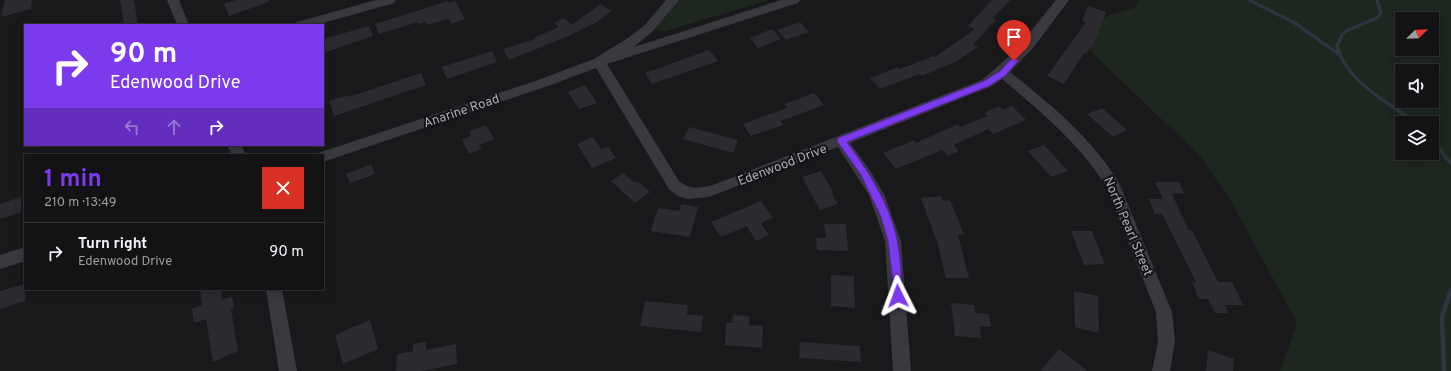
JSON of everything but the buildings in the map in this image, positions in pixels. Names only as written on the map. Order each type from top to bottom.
[{"type":"street","points":[[173,0],[183,24]]},
{"type":"street","points":[[305,24],[390,0]]},
{"type":"street","name":"Anarine Road","points":[[599,62],[649,28],[673,0]]},
{"type":"street","name":"Anarine Road","points":[[324,157],[543,83],[599,62],[638,51],[794,0]]},
{"type":"street","name":"Edenwood Drive","points":[[599,62],[674,185],[679,191],[697,195],[715,190],[986,84],[1003,73],[1063,0]]},
{"type":"street","name":"North Pearl Street","points":[[1003,73],[1080,139],[1106,172],[1114,187],[1164,312],[1167,331],[1167,349],[1161,371]]},
{"type":"street","points":[[841,141],[864,173],[876,194],[893,241],[896,266],[902,371]]},
{"type":"street","points":[[0,262],[24,254]]},
{"type":"street","points":[[274,290],[288,371]]},
{"type":"shaded area","points":[[676,0],[769,0],[666,31],[657,31],[655,27]]},
{"type":"shaded area","points":[[1138,0],[1451,0],[1451,371],[1280,371],[1297,323],[1228,196],[1199,155],[1093,54],[1085,42],[1098,21],[1114,13],[1135,8]]},
{"type":"waterway","points":[[1249,0],[1295,23],[1337,53]]},
{"type":"waterway","points":[[1377,0],[1381,13],[1377,18],[1346,31],[1342,35],[1337,46],[1342,59],[1359,81],[1381,99],[1406,116]]},
{"type":"waterway","points":[[1439,148],[1451,164]]},
{"type":"waterway","points":[[1444,371],[1442,317],[1451,290]]},
{"type":"route","points":[[898,296],[893,241],[886,217],[876,194],[864,173],[841,141],[986,84],[1003,73],[1014,61]]}]
